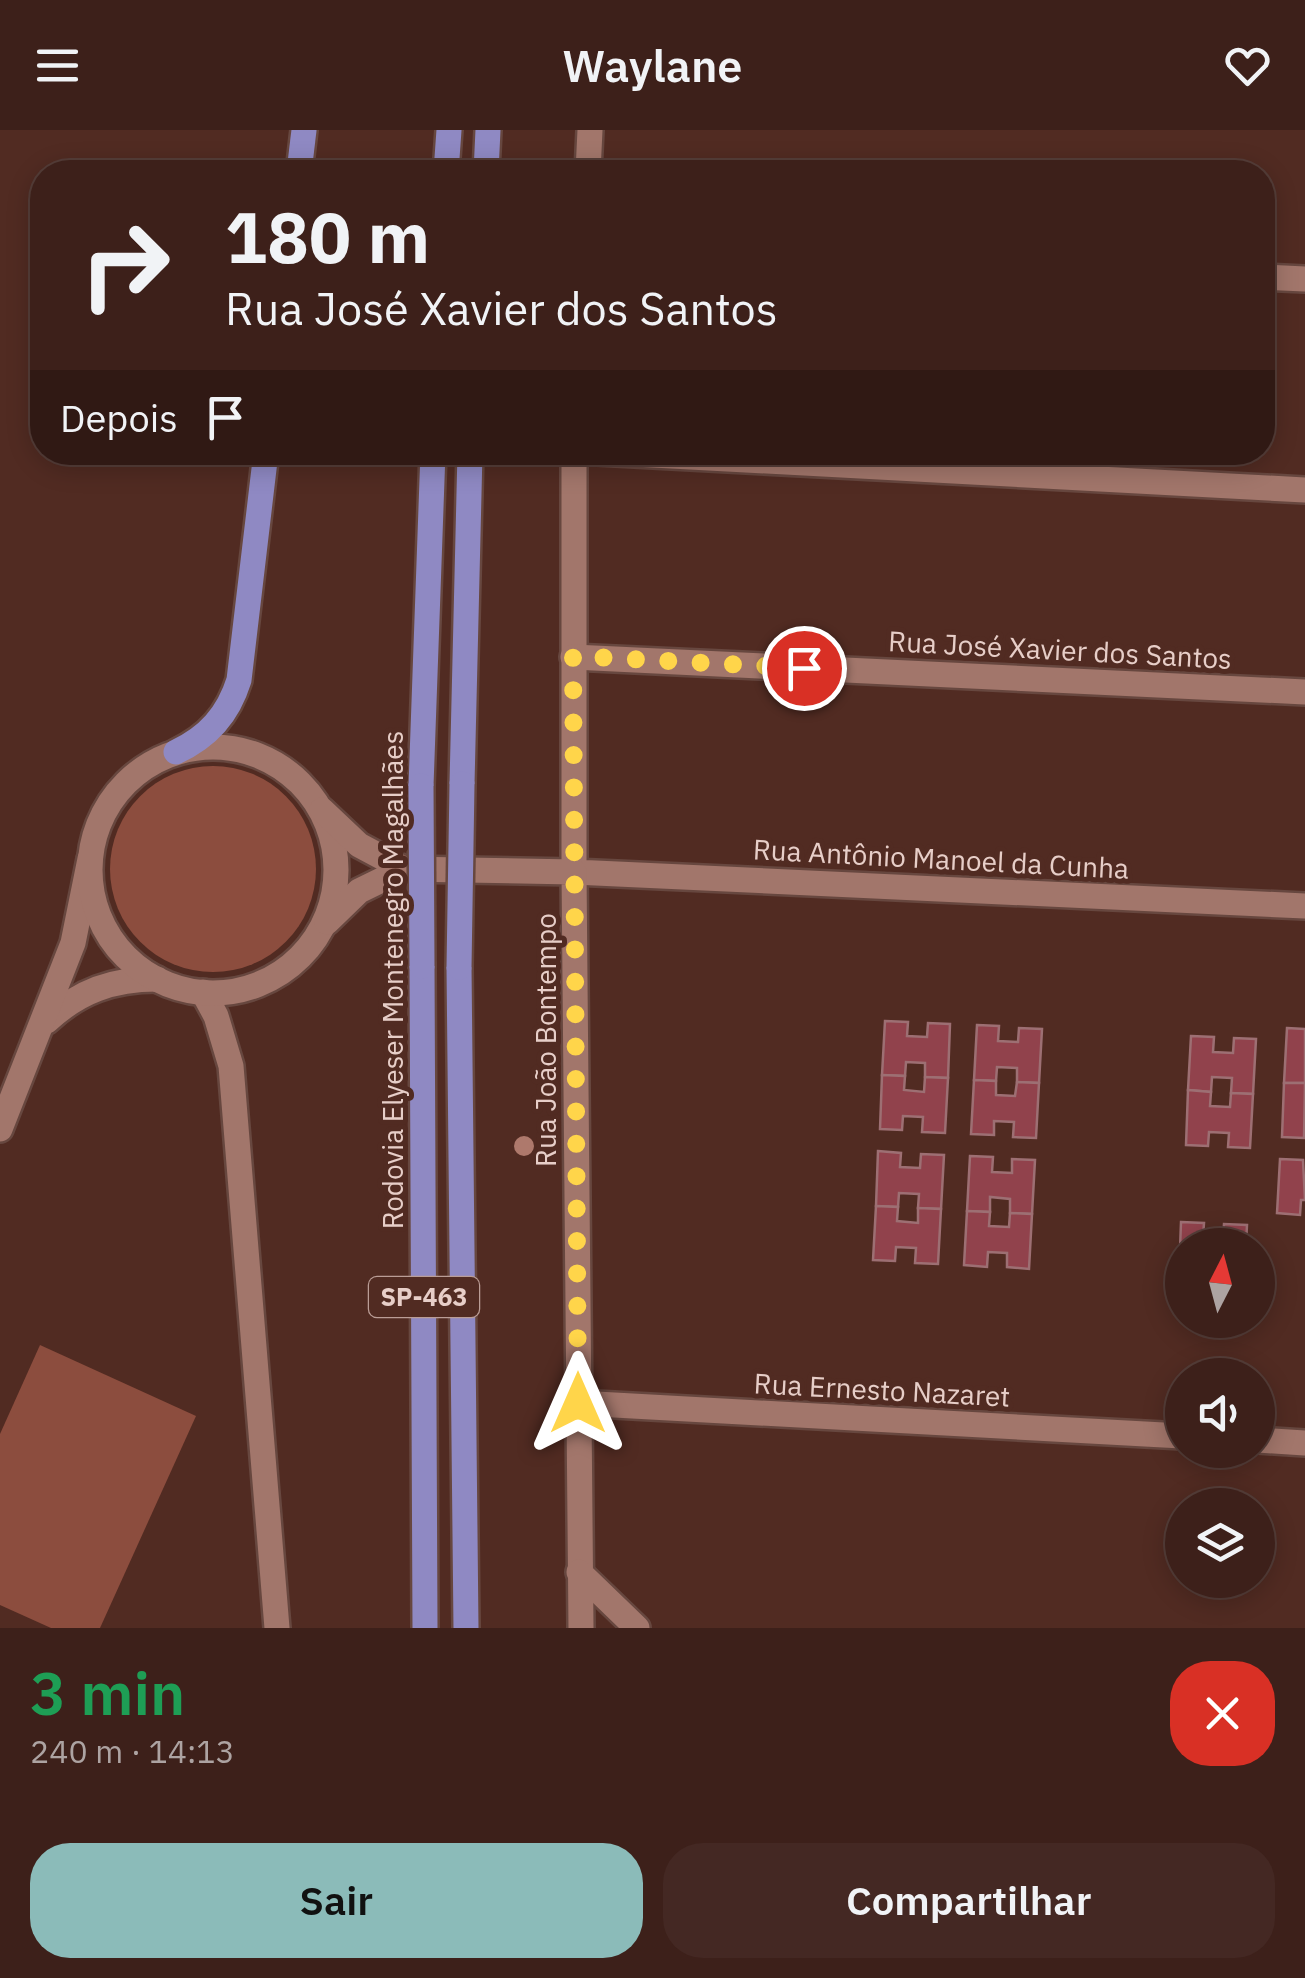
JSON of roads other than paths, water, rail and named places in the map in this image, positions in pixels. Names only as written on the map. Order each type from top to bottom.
[{"type":"main road","points":[[300,160],[304,130]]},
{"type":"main road","points":[[447,160],[448,130]]},
{"type":"main road","points":[[487,160],[488,130]]},
{"type":"main road","points":[[176,752],[216,724],[239,680],[264,465]]},
{"type":"main road","name":"Rodovia Elyeser Montenegro Magalhães","points":[[425,1628],[421,786],[433,465]]},
{"type":"main road","name":"SP-463","points":[[466,1628],[460,967],[470,465]]},
{"type":"street","points":[[589,160],[590,130]]},
{"type":"street","points":[[1275,277],[1305,279]]},
{"type":"street","name":"Rua João Bontempo","points":[[574,465],[580,1628]]},
{"type":"street","points":[[839,465],[1305,490]]},
{"type":"street","name":"Rua José Xavier dos Santos","points":[[573,656],[1305,692]]},
{"type":"street","points":[[0,1130],[73,944],[103,813],[133,776],[176,752],[200,747],[248,751],[290,773],[359,845],[404,869]]},
{"type":"street","points":[[322,810],[334,844],[337,880],[324,926]]},
{"type":"street","points":[[90,859],[95,907],[105,929],[119,949],[157,979]]},
{"type":"street","points":[[44,1025],[76,998],[114,982],[157,979],[203,992],[228,992],[274,977],[310,946],[324,926],[360,892],[404,869]]},
{"type":"street","name":"Rua Antônio Manoel da Cunha","points":[[404,869],[574,872],[1305,906]]},
{"type":"street","points":[[203,992],[220,1028],[231,1066],[277,1628]]},
{"type":"street","name":"Rua Ernesto Nazaret","points":[[578,1403],[1165,1435]]},
{"type":"street","points":[[1275,1441],[1305,1443]]},
{"type":"street","points":[[580,1572],[637,1628]]}]
